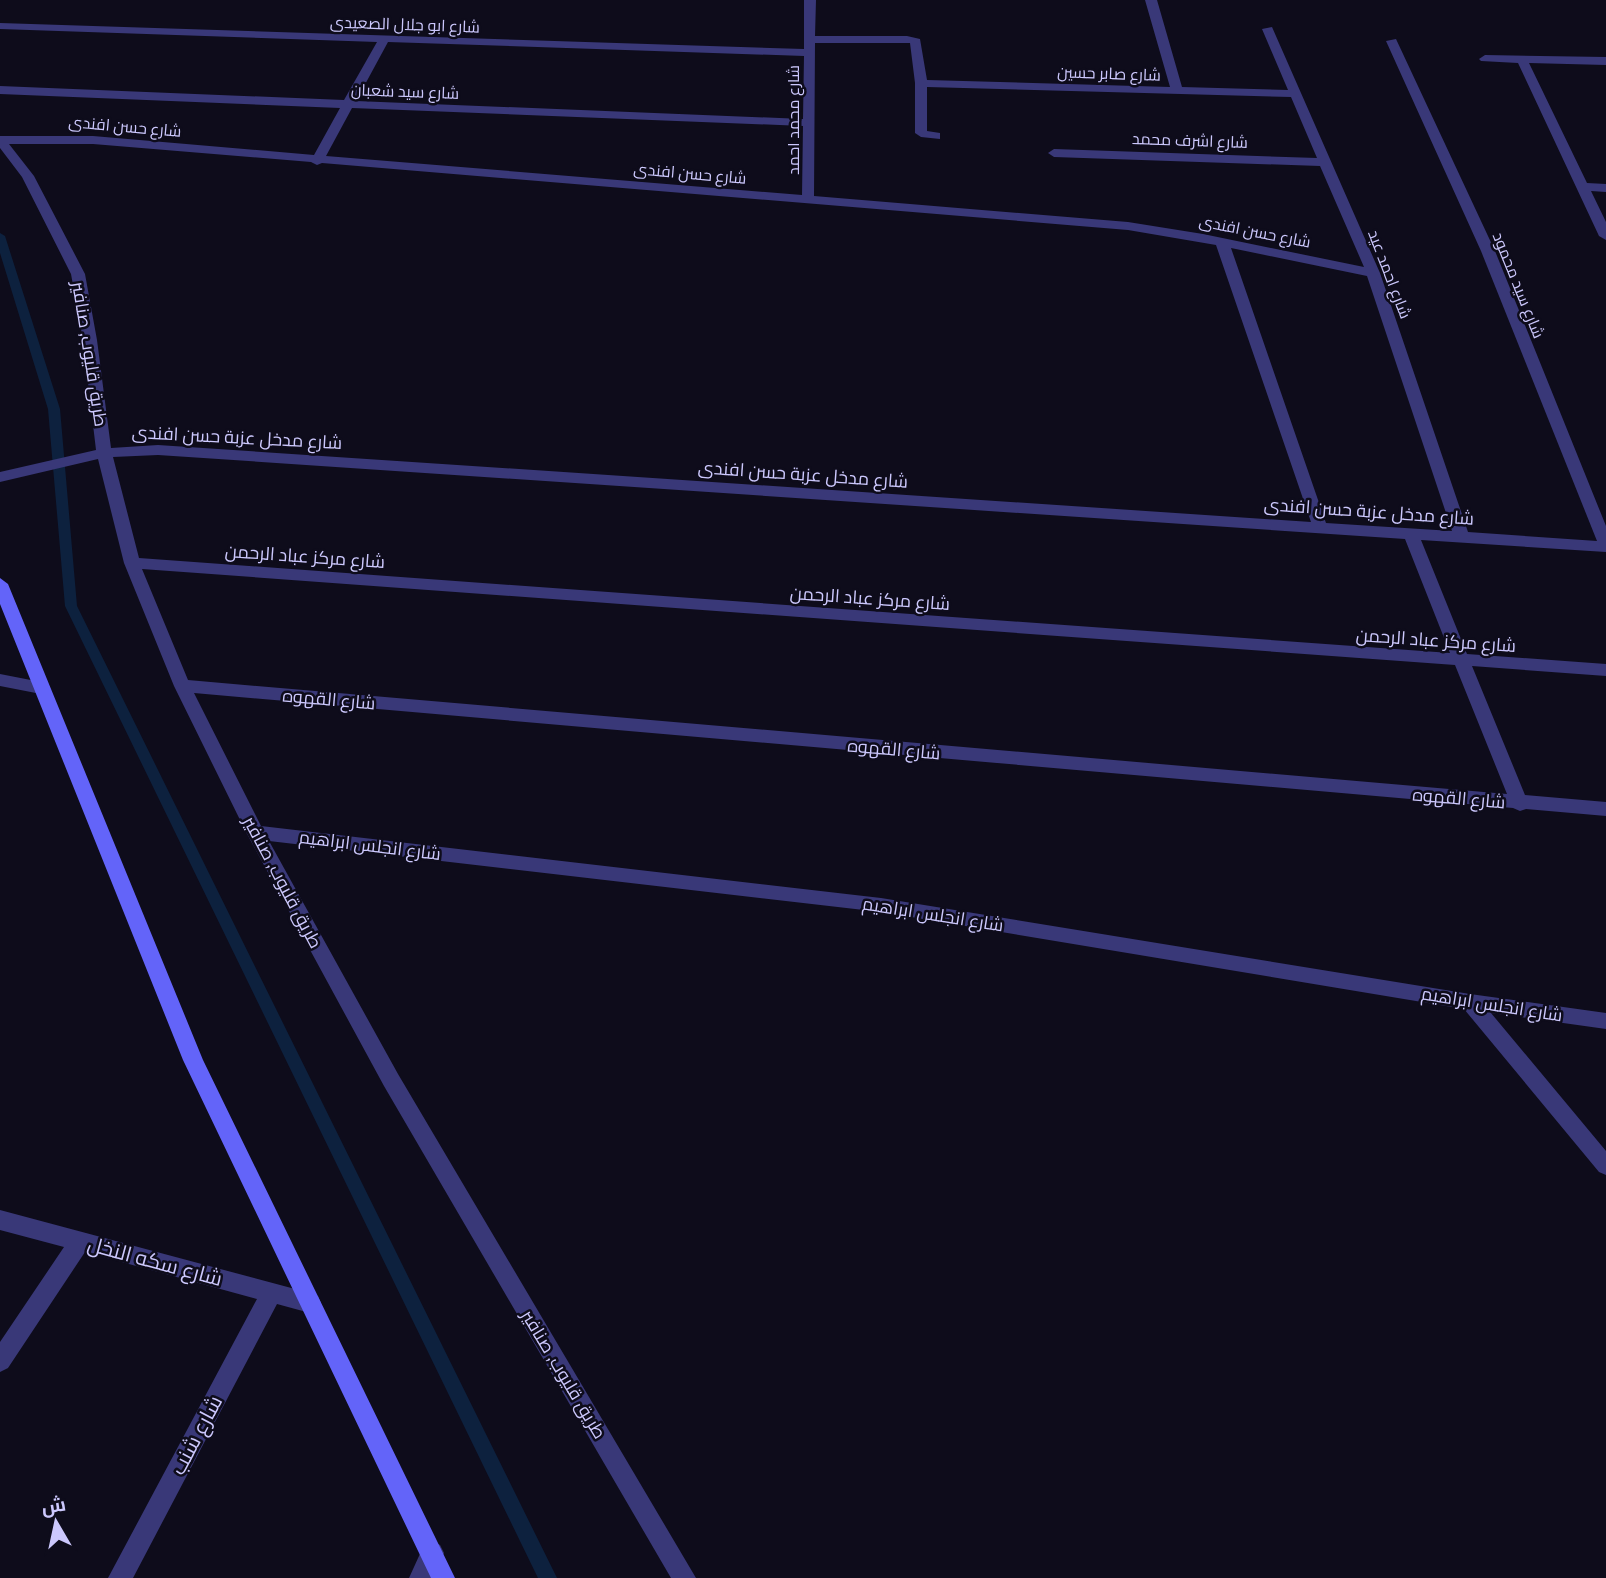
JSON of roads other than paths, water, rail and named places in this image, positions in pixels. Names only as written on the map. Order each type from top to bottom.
[{"type":"street","name":"شارع محمد احمد","points":[[808,200],[810,0]]},
{"type":"street","points":[[1151,0],[1177,91]]},
{"type":"street","name":"شارع ابو جلال الصعيدى","points":[[0,26],[809,53]]},
{"type":"street","name":"شارع احمد عيد","points":[[1268,29],[1373,273],[1462,537]]},
{"type":"street","points":[[317,160],[384,39]]},
{"type":"street","name":"شارع محمد احمد","points":[[809,40],[907,39],[918,44],[921,83]]},
{"type":"street","name":"شارع سيد محمود","points":[[1392,41],[1488,251],[1606,546]]},
{"type":"street","points":[[1485,59],[1606,61]]},
{"type":"street","points":[[1522,60],[1606,236]]},
{"type":"street","points":[[921,83],[921,134],[936,136]]},
{"type":"street","name":"شارع صابر حسين","points":[[921,83],[1296,94]]},
{"type":"street","name":"شارع سيد شعبان","points":[[0,90],[808,122]]},
{"type":"street","name":"شارع حسن افندى","points":[[0,140],[93,140],[1128,226],[1373,273]]},
{"type":"street","name":"طريق قليوب, صنافير","points":[[0,140],[28,176],[78,274],[90,340],[104,453],[132,563],[181,686],[256,832],[391,1080],[684,1578]]},
{"type":"street","name":"شارع اشرف محمد","points":[[1054,153],[1325,162]]},
{"type":"street","points":[[1583,187],[1606,188]]},
{"type":"street","points":[[1222,242],[1320,527]]},
{"type":"street","name":"شارع مدخل عزبة حسن افندى","points":[[0,477],[104,453],[158,450],[1606,546]]},
{"type":"street","points":[[1410,533],[1520,804]]},
{"type":"street","name":"شارع مركز عباد الرحمن","points":[[132,563],[1606,670]]},
{"type":"street","points":[[0,584],[193,1060],[443,1578]]},
{"type":"street","points":[[0,681],[41,688]]},
{"type":"street","name":"شارع القهوه","points":[[181,686],[1606,810]]},
{"type":"street","name":"شارع انجلس ابراهيم","points":[[256,832],[867,903],[1470,1002],[1606,1021]]},
{"type":"street","points":[[1470,1002],[1606,1166]]},
{"type":"street","name":"شارع سكه النخل","points":[[0,1220],[310,1303]]},
{"type":"street","points":[[0,1361],[81,1240]]},
{"type":"street","name":"شارع شنب","points":[[120,1578],[272,1293]]},
{"type":"street","points":[[421,1578],[432,1553]]},
{"type":"waterway","points":[[0,236],[54,409],[71,606],[548,1578]]}]
